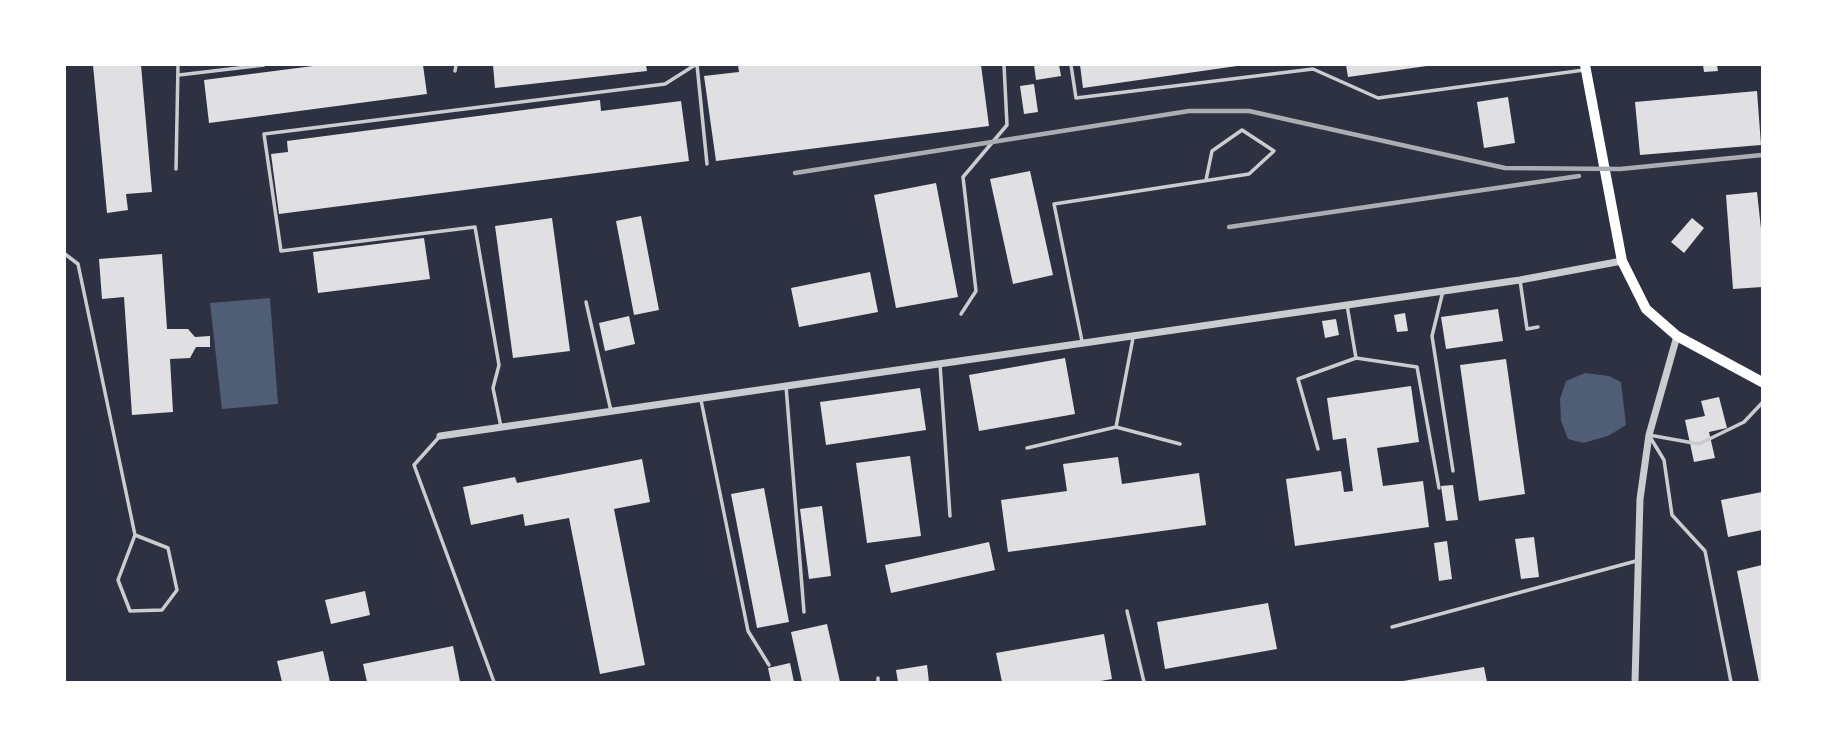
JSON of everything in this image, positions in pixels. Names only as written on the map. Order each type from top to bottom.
[{"type":"main road","points":[[1586,67],[1622,261],[1646,309],[1677,335],[1762,382]]},
{"type":"street","points":[[440,436],[786,383],[940,364],[1520,280],[1622,261]]},
{"type":"street","points":[[1635,682],[1636,561],[1640,499],[1649,435],[1677,335]]},
{"type":"lane","points":[[176,169],[178,65]]},
{"type":"lane","points":[[179,75],[264,65]]},
{"type":"lane","points":[[455,71],[456,65]]},
{"type":"lane","points":[[502,427],[493,388],[499,365],[475,227],[281,251],[264,134],[665,84],[696,65],[708,164]]},
{"type":"lane","points":[[961,314],[976,292],[963,177],[1007,125],[1004,65]]},
{"type":"lane","points":[[1071,65],[1076,99],[1313,69],[1378,98],[1586,67]]},
{"type":"lane","points":[[1082,343],[1054,204],[1250,174],[1274,150],[1242,130],[1212,151],[1206,180]]},
{"type":"lane","points":[[65,254],[78,264],[135,536],[118,580],[130,611],[162,610],[177,590],[168,548],[135,536]]},
{"type":"lane","points":[[1520,280],[1527,329],[1538,327]]},
{"type":"lane","points":[[1443,291],[1432,336],[1453,471]]},
{"type":"lane","points":[[586,302],[611,411]]},
{"type":"lane","points":[[1347,305],[1356,358]]},
{"type":"lane","points":[[1116,427],[1133,336]]},
{"type":"lane","points":[[1318,449],[1298,379],[1356,358],[1417,367],[1439,488]]},
{"type":"lane","points":[[940,364],[950,516]]},
{"type":"lane","points":[[786,383],[804,612]]},
{"type":"lane","points":[[700,398],[747,631],[769,665]]},
{"type":"lane","points":[[1649,435],[1699,444],[1744,422],[1762,403]]},
{"type":"lane","points":[[1027,449],[1116,427],[1180,444]]},
{"type":"lane","points":[[1649,435],[1664,460],[1672,515],[1705,551],[1731,682]]},
{"type":"lane","points":[[440,436],[414,465],[494,682]]},
{"type":"lane","points":[[1392,627],[1636,561]]},
{"type":"lane","points":[[1127,611],[1144,682]]},
{"type":"water","points":[[270,298],[278,404],[222,409],[210,303]]},
{"type":"water","points":[[1585,373],[1609,376],[1621,382],[1626,425],[1608,436],[1583,443],[1568,439],[1561,421],[1560,399],[1566,381]]},
{"type":"building","points":[[93,65],[141,65],[152,192],[126,194],[128,210],[107,213]]},
{"type":"building","points":[[321,65],[423,65],[427,94],[209,123],[204,80]]},
{"type":"building","points":[[493,65],[646,65],[647,71],[495,88]]},
{"type":"building","points":[[738,65],[981,65],[989,126],[716,161],[704,76],[739,72]]},
{"type":"building","points":[[1034,65],[1059,65],[1061,76],[1036,80]]},
{"type":"building","points":[[1080,65],[1237,65],[1237,66],[1083,88]]},
{"type":"building","points":[[1346,65],[1426,65],[1427,66],[1348,77]]},
{"type":"building","points":[[1703,65],[1717,65],[1718,71],[1704,72]]},
{"type":"building","points":[[1034,84],[1038,112],[1024,114],[1020,86]]},
{"type":"building","points":[[1757,91],[1761,145],[1640,155],[1635,102]]},
{"type":"building","points":[[1508,97],[1515,143],[1484,148],[1477,102]]},
{"type":"building","points":[[600,100],[601,111],[681,101],[689,161],[279,214],[271,154],[288,152],[287,141]]},
{"type":"building","points":[[1030,171],[1053,275],[1013,284],[990,179]]},
{"type":"building","points":[[936,183],[958,297],[896,308],[874,195]]},
{"type":"building","points":[[1757,192],[1762,238],[1762,287],[1733,289],[1726,195]]},
{"type":"building","points":[[641,216],[659,310],[634,315],[616,221]]},
{"type":"building","points":[[552,218],[570,351],[513,358],[495,226]]},
{"type":"building","points":[[1692,218],[1704,228],[1684,253],[1671,242]]},
{"type":"building","points":[[424,238],[430,279],[318,293],[313,252]]},
{"type":"building","points":[[162,254],[167,329],[188,329],[195,337],[210,336],[210,347],[196,347],[190,358],[170,359],[173,412],[132,415],[124,297],[102,299],[99,259]]},
{"type":"building","points":[[870,272],[878,312],[799,327],[791,288]]},
{"type":"building","points":[[1498,309],[1503,341],[1446,349],[1441,317]]},
{"type":"building","points":[[1405,313],[1408,331],[1397,332],[1394,315]]},
{"type":"building","points":[[629,316],[635,344],[605,351],[599,323]]},
{"type":"building","points":[[1336,319],[1339,335],[1325,338],[1322,321]]},
{"type":"building","points":[[1065,358],[1075,414],[979,431],[969,375]]},
{"type":"building","points":[[1506,359],[1525,494],[1479,501],[1460,365]]},
{"type":"building","points":[[1411,386],[1419,442],[1377,448],[1383,486],[1423,481],[1429,527],[1295,546],[1286,479],[1341,471],[1344,492],[1353,491],[1346,438],[1333,440],[1327,398]]},
{"type":"building","points":[[920,388],[926,430],[826,445],[820,402]]},
{"type":"building","points":[[1719,397],[1727,428],[1709,432],[1715,458],[1694,462],[1685,420],[1705,416],[1701,401]]},
{"type":"building","points":[[910,456],[921,536],[867,543],[856,463]]},
{"type":"building","points":[[1118,457],[1122,484],[1199,473],[1206,525],[1008,552],[1001,500],[1067,491],[1063,464]]},
{"type":"building","points":[[642,459],[650,502],[614,509],[645,665],[600,674],[569,518],[525,526],[523,514],[471,525],[463,487],[515,477],[517,483]]},
{"type":"building","points":[[1453,485],[1458,520],[1446,521],[1441,486]]},
{"type":"building","points":[[764,488],[789,622],[757,628],[731,494]]},
{"type":"building","points":[[1762,492],[1762,530],[1728,537],[1721,500]]},
{"type":"building","points":[[822,506],[831,576],[809,579],[800,509]]},
{"type":"building","points":[[1534,537],[1539,577],[1521,579],[1515,539]]},
{"type":"building","points":[[1447,541],[1452,579],[1439,581],[1434,543]]},
{"type":"building","points":[[989,542],[995,570],[891,593],[885,565]]},
{"type":"building","points":[[1762,565],[1762,682],[1759,682],[1737,571]]},
{"type":"building","points":[[365,591],[370,615],[331,624],[325,600]]},
{"type":"building","points":[[1268,603],[1277,649],[1165,669],[1157,622]]},
{"type":"building","points":[[827,624],[840,682],[802,682],[791,632]]},
{"type":"building","points":[[1104,634],[1112,679],[1095,682],[1002,682],[996,653]]},
{"type":"building","points":[[453,646],[460,682],[367,682],[363,664]]},
{"type":"building","points":[[323,651],[330,682],[282,682],[277,661]]},
{"type":"building","points":[[790,663],[794,682],[771,682],[768,668]]},
{"type":"building","points":[[927,665],[929,682],[898,682],[896,670]]},
{"type":"building","points":[[1484,667],[1487,682],[1403,682],[1403,681]]},
{"type":"railway","points":[[795,173],[1189,111],[1249,111],[1505,168],[1620,169],[1762,155]]},
{"type":"railway","points":[[1229,227],[1579,176]]}]
